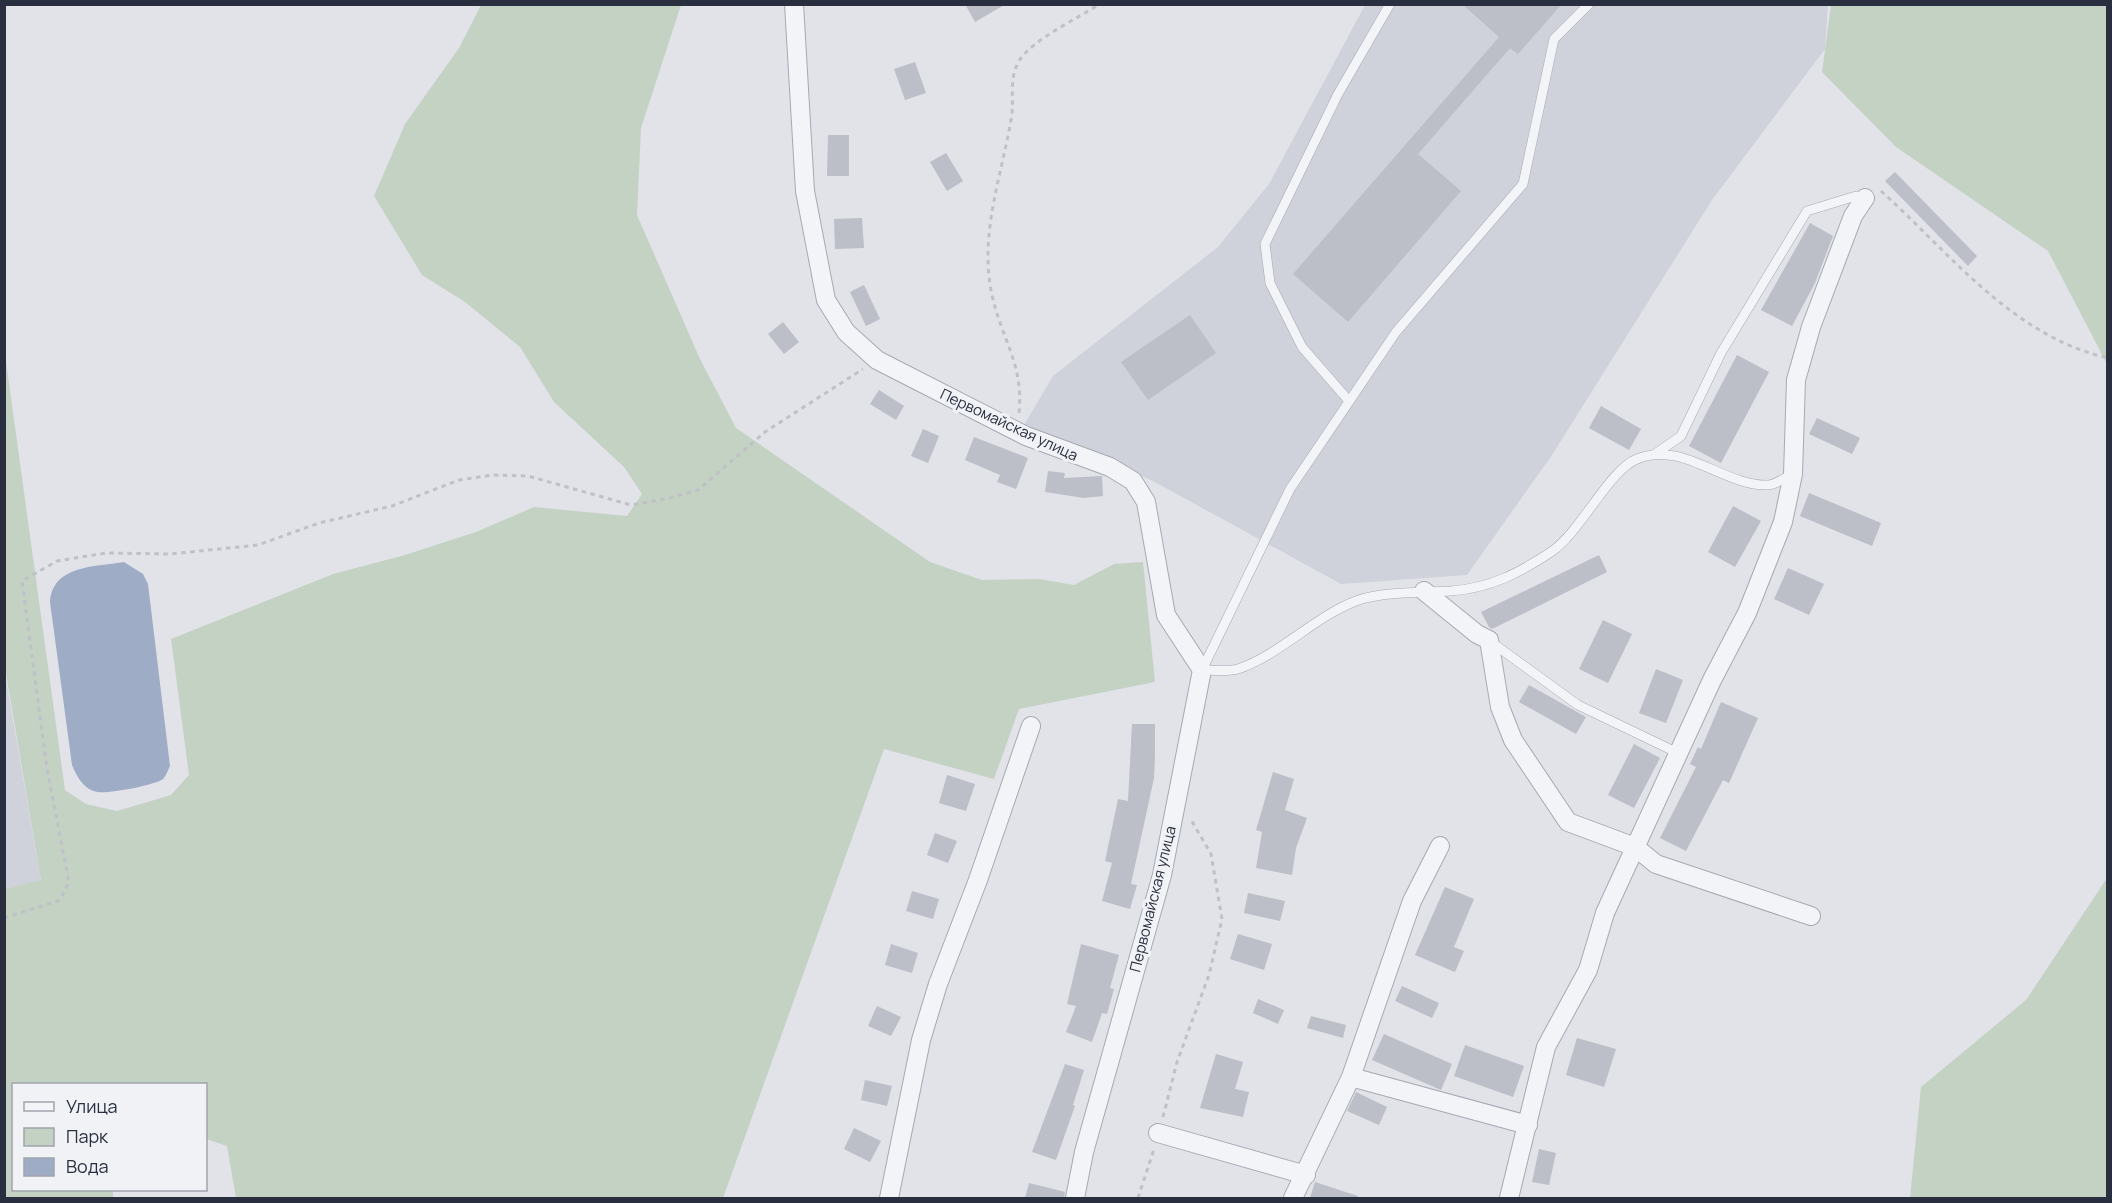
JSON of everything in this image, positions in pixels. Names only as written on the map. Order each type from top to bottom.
[{"type":"street","name":"Первомайская улица","points":[[794,4],[805,191],[826,300],[846,332],[877,360],[1017,432],[1085,460],[1110,467],[1133,481],[1146,502],[1166,615],[1202,670],[1162,875],[1084,1152],[1075,1198]]},
{"type":"street","points":[[1509,1198],[1546,1047],[1588,970],[1605,913],[1712,680],[1747,613],[1783,522],[1793,474],[1796,380],[1815,316],[1853,216],[1865,198]]},
{"type":"street","points":[[1424,591],[1477,634],[1489,640],[1500,707],[1513,740],[1569,822],[1635,847],[1656,864],[1811,916]]},
{"type":"street","points":[[889,1198],[921,1040],[938,984],[978,880],[1031,726]]},
{"type":"street","points":[[1293,1198],[1351,1077],[1412,901],[1440,846]]},
{"type":"street","points":[[1351,1077],[1528,1125]]},
{"type":"street","points":[[1158,1133],[1306,1175]]},
{"type":"lane","points":[[1349,401],[1302,347],[1270,283],[1265,244],[1338,94],[1390,4]]},
{"type":"lane","points":[[1589,4],[1554,39],[1523,184],[1396,332],[1290,489],[1202,670],[1236,669],[1271,651],[1321,618],[1358,600],[1424,591],[1454,590],[1508,579],[1555,550],[1615,478],[1635,459],[1655,454],[1681,436],[1721,353],[1807,211],[1856,196],[1865,198]]},
{"type":"lane","points":[[1655,454],[1688,459],[1742,480],[1770,485],[1793,474]]},
{"type":"lane","points":[[1489,640],[1578,705],[1678,753]]},
{"type":"path","points":[[1017,432],[1020,400],[1017,367],[992,295],[988,258],[991,209],[1012,117],[1012,84],[1018,62],[1029,50],[1100,4]]},
{"type":"path","points":[[1865,198],[1878,188],[1973,280],[2032,327],[2093,355],[2108,358]]},
{"type":"path","points":[[4,918],[60,900],[69,882],[47,769],[22,580],[57,561],[106,552],[170,554],[258,545],[319,523],[392,506],[459,480],[493,475],[528,476],[631,505],[666,499],[698,490],[765,432],[877,360]]},
{"type":"path","points":[[1138,1198],[1177,1062],[1209,975],[1222,919],[1211,854],[1177,796]]},
{"type":"shaded area","points":[[1365,5],[1828,5],[1825,49],[1712,200],[1552,455],[1467,575],[1341,584],[1153,481],[1024,425],[1053,376],[1218,247],[1269,184]]},
{"type":"shaded area","points":[[4,668],[41,881],[5,889],[4,889]]},
{"type":"green space","points":[[481,5],[681,5],[641,128],[637,215],[700,359],[736,428],[930,562],[982,580],[1039,579],[1074,585],[1114,564],[1143,562],[1155,682],[1019,709],[994,779],[884,749],[723,1198],[236,1198],[227,1146],[207,1139],[207,1083],[12,1083],[12,1191],[113,1191],[113,1198],[5,1198],[5,889],[41,880],[5,668],[5,354],[65,790],[86,804],[117,811],[171,795],[189,775],[171,639],[333,574],[405,555],[476,532],[534,507],[627,516],[642,494],[624,467],[554,402],[520,347],[465,302],[422,275],[374,196],[405,124],[459,48]]},
{"type":"green space","points":[[1831,5],[2107,5],[2107,364],[2048,251],[1896,147],[1822,72]]},
{"type":"green space","points":[[2107,878],[2107,1198],[1910,1198],[1921,1087],[2026,1000]]},
{"type":"water","points":[[124,562],[143,574],[148,584],[170,766],[163,779],[151,784],[131,789],[98,792],[85,786],[72,765],[50,602],[53,590],[67,574],[88,567]]},
{"type":"building","points":[[965,4],[1006,4],[975,22]]},
{"type":"building","points":[[1462,4],[1562,4],[1518,54],[1510,48],[1418,154],[1461,191],[1348,322],[1293,274],[1499,37]]},
{"type":"building","points":[[915,62],[926,93],[905,100],[894,69]]},
{"type":"building","points":[[828,135],[849,135],[849,176],[827,176]]},
{"type":"building","points":[[946,153],[963,181],[947,191],[930,162]]},
{"type":"building","points":[[1895,172],[1977,256],[1968,266],[1885,181]]},
{"type":"building","points":[[862,218],[864,248],[835,249],[834,219]]},
{"type":"building","points":[[1810,223],[1833,236],[1815,283],[1792,326],[1761,310]]},
{"type":"building","points":[[864,285],[880,319],[866,326],[850,292]]},
{"type":"building","points":[[1190,315],[1216,353],[1148,400],[1121,362]]},
{"type":"building","points":[[783,322],[799,342],[784,354],[768,334]]},
{"type":"building","points":[[1737,355],[1769,372],[1721,463],[1689,446]]},
{"type":"building","points":[[879,390],[904,406],[896,420],[870,404]]},
{"type":"building","points":[[1601,406],[1641,429],[1629,450],[1589,428]]},
{"type":"building","points":[[1817,418],[1860,438],[1852,454],[1809,434]]},
{"type":"building","points":[[923,429],[939,436],[928,463],[911,456]]},
{"type":"building","points":[[974,437],[1028,458],[1016,489],[997,482],[1000,475],[965,460]]},
{"type":"building","points":[[1048,471],[1065,473],[1064,478],[1102,476],[1103,496],[1084,498],[1045,492]]},
{"type":"building","points":[[1809,493],[1881,523],[1872,546],[1800,516]]},
{"type":"building","points":[[1733,506],[1761,521],[1735,567],[1708,552]]},
{"type":"building","points":[[1599,555],[1607,572],[1492,629],[1489,627],[1481,612]]},
{"type":"building","points":[[1788,568],[1824,584],[1809,615],[1774,599]]},
{"type":"building","points":[[1603,620],[1632,634],[1608,683],[1579,669]]},
{"type":"building","points":[[1656,669],[1683,680],[1666,723],[1639,713]]},
{"type":"building","points":[[1529,685],[1586,717],[1576,734],[1519,702]]},
{"type":"building","points":[[1721,702],[1758,718],[1729,783],[1723,780],[1686,851],[1660,838],[1696,767],[1690,764],[1698,747],[1701,749]]},
{"type":"building","points":[[1132,724],[1155,724],[1155,756],[1154,778],[1131,884],[1137,885],[1130,909],[1102,901],[1112,863],[1105,861],[1118,799],[1128,801]]},
{"type":"building","points":[[1634,744],[1660,758],[1634,808],[1608,795]]},
{"type":"building","points":[[1273,772],[1294,779],[1285,810],[1307,818],[1296,848],[1292,875],[1256,868],[1262,832],[1256,830]]},
{"type":"building","points":[[947,775],[975,784],[966,811],[939,803]]},
{"type":"building","points":[[935,833],[957,841],[948,863],[927,855]]},
{"type":"building","points":[[1445,887],[1474,899],[1454,947],[1464,951],[1455,972],[1415,955]]},
{"type":"building","points":[[912,891],[939,899],[933,919],[906,911]]},
{"type":"building","points":[[1248,893],[1285,901],[1280,921],[1244,913]]},
{"type":"building","points":[[1238,934],[1272,944],[1264,970],[1230,959]]},
{"type":"building","points":[[891,944],[918,953],[912,973],[885,965]]},
{"type":"building","points":[[1081,944],[1119,955],[1110,988],[1114,989],[1107,1014],[1102,1013],[1092,1042],[1066,1032],[1076,1006],[1067,1004]]},
{"type":"building","points":[[1402,986],[1439,1003],[1432,1018],[1395,1001]]},
{"type":"building","points":[[1258,999],[1284,1010],[1278,1024],[1253,1013]]},
{"type":"building","points":[[877,1006],[901,1017],[891,1036],[868,1026]]},
{"type":"building","points":[[1311,1016],[1346,1025],[1343,1038],[1307,1028]]},
{"type":"building","points":[[1384,1034],[1452,1064],[1441,1090],[1372,1060]]},
{"type":"building","points":[[1577,1038],[1616,1049],[1604,1087],[1566,1075]]},
{"type":"building","points":[[1465,1045],[1524,1066],[1513,1097],[1454,1076]]},
{"type":"building","points":[[1216,1054],[1243,1062],[1235,1089],[1249,1092],[1243,1117],[1200,1108]]},
{"type":"building","points":[[1065,1064],[1084,1070],[1073,1105],[1075,1106],[1056,1160],[1032,1152]]},
{"type":"building","points":[[865,1080],[892,1086],[887,1106],[861,1100]]},
{"type":"building","points":[[1356,1092],[1387,1107],[1379,1125],[1347,1111]]},
{"type":"building","points":[[854,1128],[881,1141],[870,1162],[844,1149]]},
{"type":"building","points":[[1539,1149],[1556,1153],[1549,1185],[1532,1182]]},
{"type":"building","points":[[1315,1182],[1358,1196],[1357,1198],[1310,1198]]},
{"type":"building","points":[[1029,1183],[1065,1192],[1064,1198],[1025,1198]]}]
